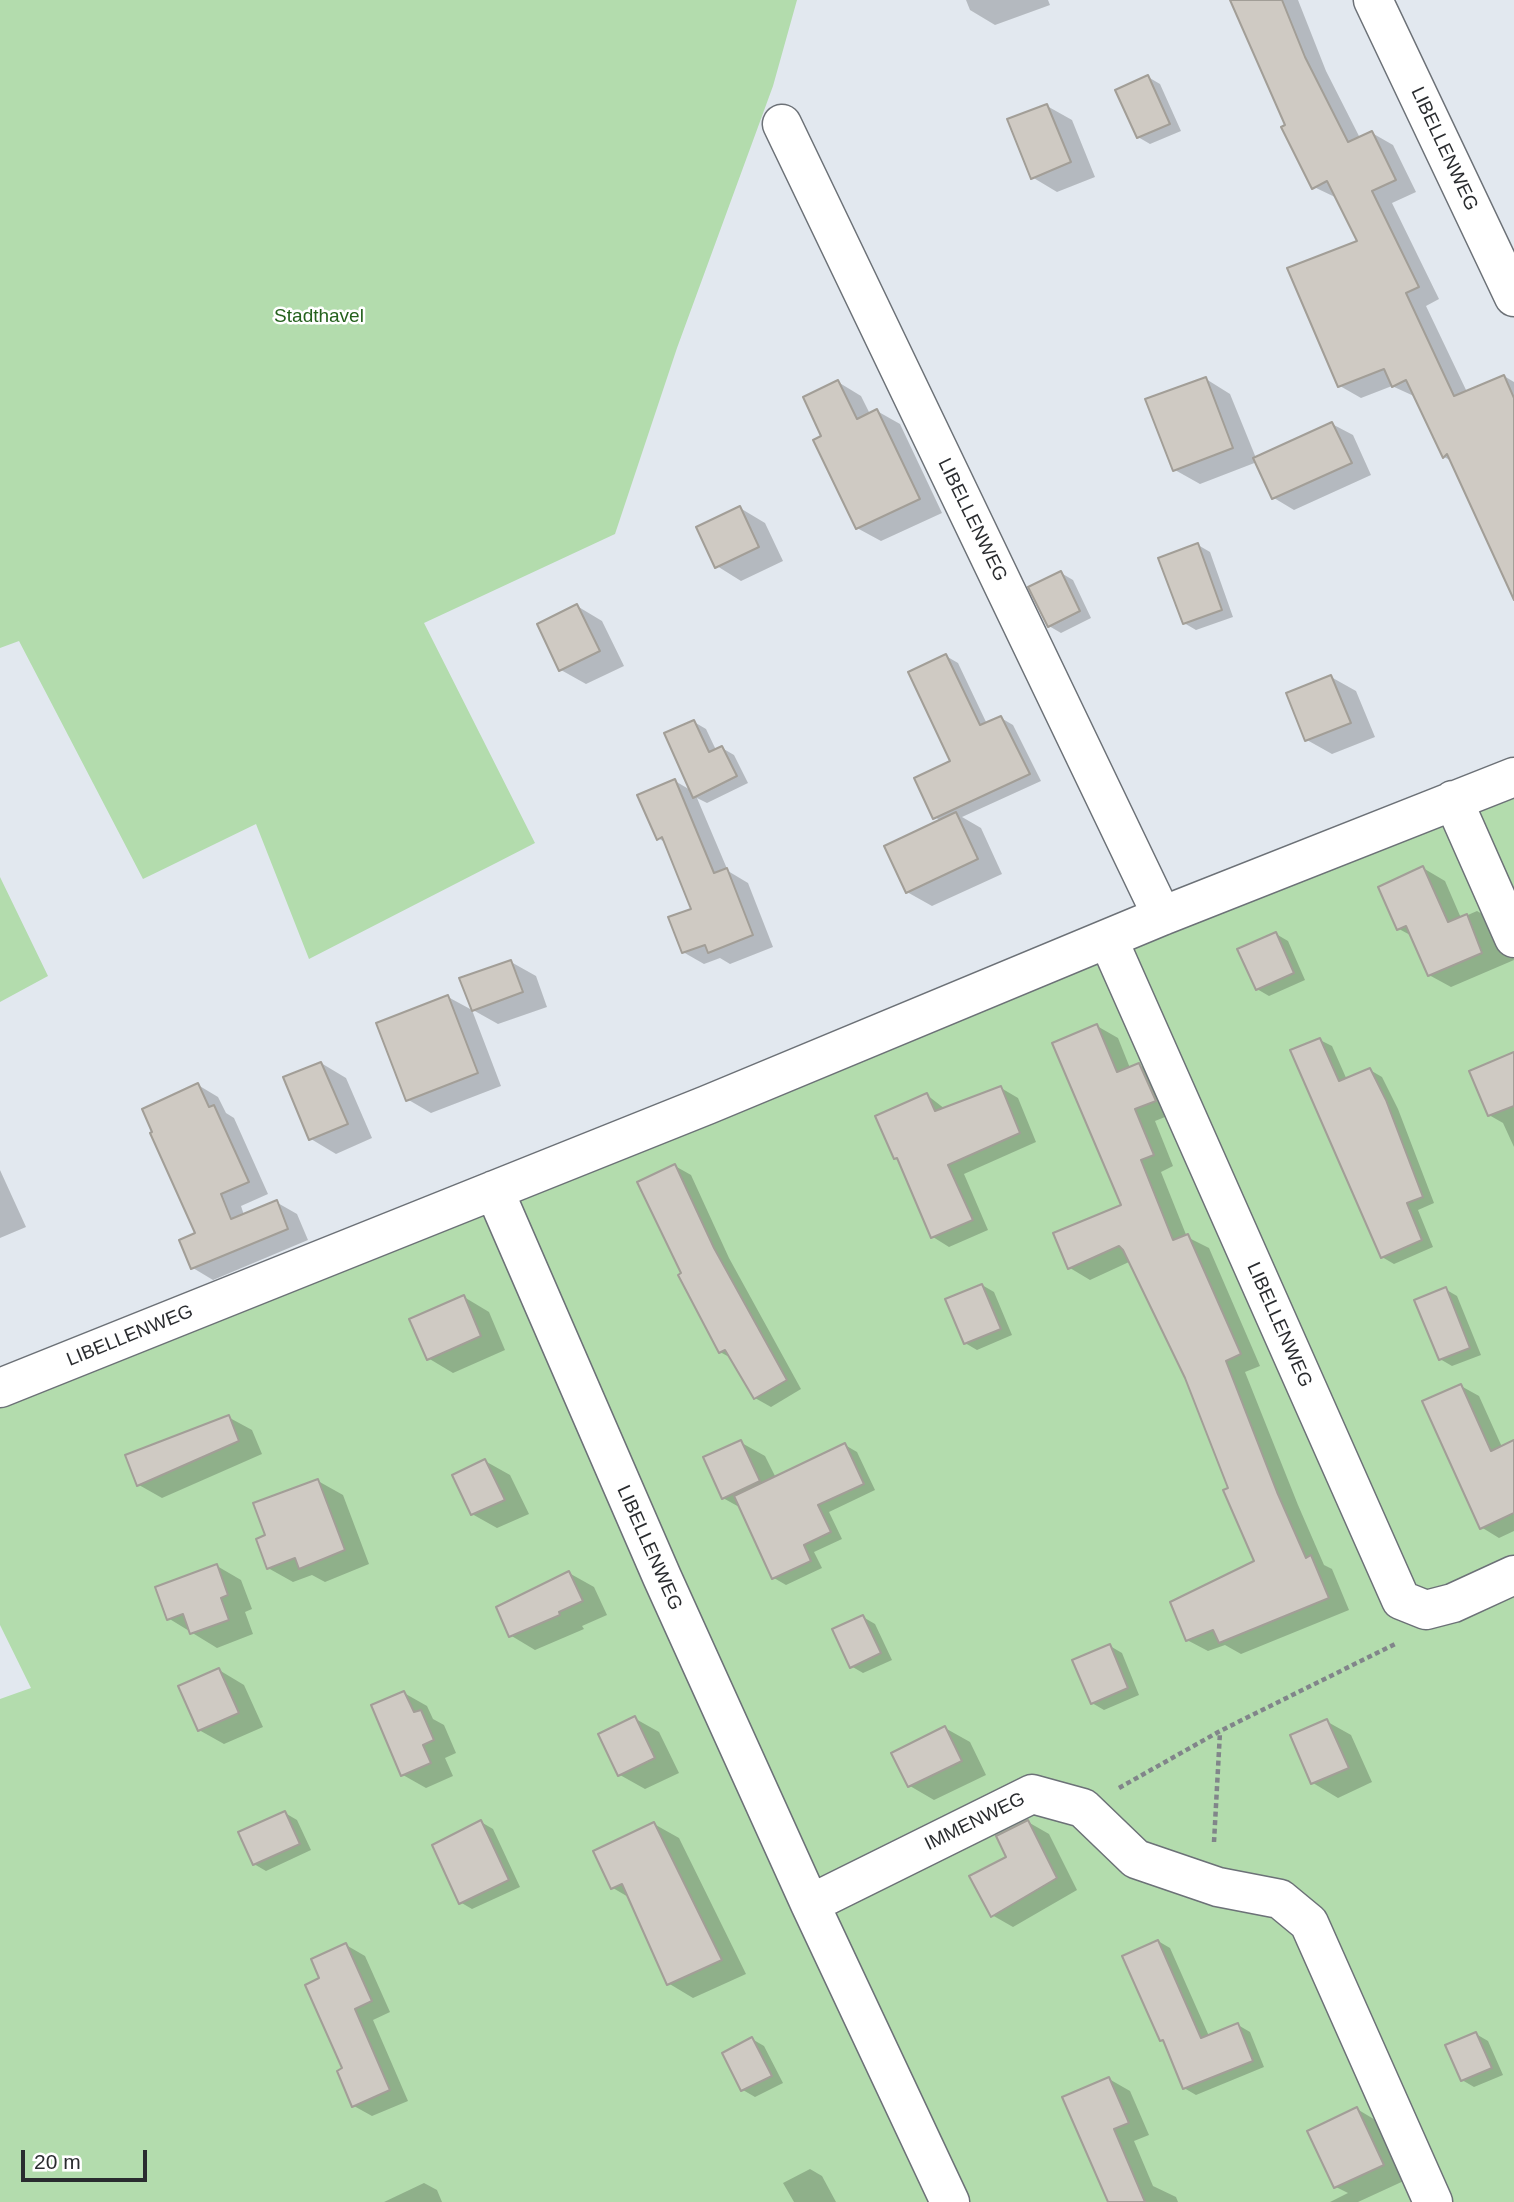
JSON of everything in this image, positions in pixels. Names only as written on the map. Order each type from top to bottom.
[{"type":"street","name":"LIBELLENWEG","points":[[1373,0],[1514,297]]},
{"type":"street","name":"LIBELLENWEG","points":[[782,124],[1162,916]]},
{"type":"street","name":"LIBELLENWEG","points":[[0,1388],[892,1030],[1162,916],[1514,777]]},
{"type":"street","points":[[1453,800],[1514,938]]},
{"type":"street","name":"LIBELLENWEG","points":[[1108,939],[1401,1600],[1426,1610]]},
{"type":"street","name":"LIBELLENWEG","points":[[494,1190],[662,1577],[810,1904]]},
{"type":"street","points":[[1426,1610],[1453,1603],[1514,1574]]},
{"type":"street","name":"IMMENWEG","points":[[810,1904],[1032,1794],[1083,1808],[1136,1859],[1212,1885],[1280,1899],[1309,1923],[1433,2202]]},
{"type":"street","points":[[810,1904],[950,2202]]},
{"type":"path","points":[[1083,1808],[1220,1731],[1413,1634],[1426,1610]]},
{"type":"path","points":[[1212,1885],[1220,1731]]},
{"type":"green space","name":"Stadthavel","points":[[0,0],[797,0],[773,86],[677,348],[615,534],[424,623],[535,843],[309,959],[256,824],[143,879],[19,641],[0,648]]},
{"type":"green space","points":[[1514,792],[1514,2202],[0,2202],[0,1699],[31,1688],[0,1625],[0,1405]]},
{"type":"green space","points":[[0,877],[48,976],[0,1002]]},
{"type":"building","points":[[1230,0],[1282,0],[1305,57],[1348,142],[1372,131],[1396,180],[1372,191],[1419,287],[1406,293],[1454,396],[1504,375],[1514,398],[1514,600],[1447,454],[1443,458],[1406,380],[1392,387],[1384,369],[1338,387],[1287,268],[1357,241],[1327,181],[1312,189],[1281,127],[1285,125]]},
{"type":"building","points":[[1148,75],[1170,124],[1137,138],[1115,90]]},
{"type":"building","points":[[1047,104],[1071,162],[1031,179],[1007,119]]},
{"type":"building","points":[[1206,377],[1233,448],[1173,471],[1145,399]]},
{"type":"building","points":[[838,380],[857,419],[877,409],[920,499],[856,529],[813,440],[821,436],[803,397]]},
{"type":"building","points":[[1332,422],[1352,463],[1272,499],[1253,458]]},
{"type":"building","points":[[740,506],[759,547],[715,568],[696,527]]},
{"type":"building","points":[[1198,543],[1222,610],[1183,624],[1158,558]]},
{"type":"building","points":[[1061,571],[1080,611],[1048,627],[1028,587]]},
{"type":"building","points":[[577,604],[600,651],[559,671],[537,624]]},
{"type":"building","points":[[946,654],[980,725],[1001,716],[1030,774],[933,819],[914,778],[950,761],[908,672]]},
{"type":"building","points":[[1331,675],[1351,723],[1305,741],[1286,693]]},
{"type":"building","points":[[694,720],[709,752],[722,746],[737,776],[693,798],[664,733]]},
{"type":"building","points":[[675,779],[714,873],[727,868],[753,935],[708,953],[705,945],[682,953],[668,917],[691,909],[662,837],[657,840],[637,795]]},
{"type":"building","points":[[956,812],[978,859],[906,893],[884,846]]},
{"type":"building","points":[[1423,866],[1448,922],[1467,914],[1482,953],[1428,976],[1406,926],[1397,930],[1378,887]]},
{"type":"building","points":[[1276,932],[1294,973],[1256,990],[1237,949]]},
{"type":"building","points":[[511,960],[523,992],[472,1011],[459,978]]},
{"type":"building","points":[[448,995],[478,1073],[406,1101],[376,1023]]},
{"type":"building","points":[[1097,1024],[1117,1072],[1139,1063],[1156,1101],[1135,1109],[1154,1155],[1141,1160],[1173,1240],[1188,1234],[1241,1354],[1226,1361],[1277,1492],[1306,1558],[1311,1555],[1329,1598],[1219,1643],[1213,1630],[1186,1641],[1170,1602],[1254,1561],[1223,1490],[1228,1488],[1185,1378],[1123,1250],[1119,1246],[1068,1269],[1053,1233],[1121,1205],[1052,1043]]},
{"type":"building","points":[[1320,1038],[1339,1081],[1370,1068],[1386,1100],[1423,1197],[1407,1203],[1422,1240],[1381,1258],[1290,1050]]},
{"type":"building","points":[[1514,1052],[1514,1106],[1488,1116],[1469,1071]]},
{"type":"building","points":[[321,1062],[348,1124],[309,1140],[283,1077]]},
{"type":"building","points":[[198,1083],[209,1107],[214,1105],[249,1182],[221,1194],[231,1219],[277,1200],[288,1229],[191,1269],[179,1240],[195,1233],[142,1109]]},
{"type":"building","points":[[1001,1086],[1020,1133],[948,1165],[973,1220],[931,1238],[897,1158],[894,1159],[875,1116],[927,1093],[935,1111]]},
{"type":"building","points":[[675,1164],[714,1248],[787,1380],[754,1399],[725,1350],[719,1353],[678,1275],[681,1273],[637,1182]]},
{"type":"building","points":[[982,1284],[1001,1329],[964,1344],[945,1299]]},
{"type":"building","points":[[1446,1287],[1470,1348],[1439,1360],[1414,1300]]},
{"type":"building","points":[[464,1295],[481,1336],[427,1360],[409,1319]]},
{"type":"building","points":[[1461,1384],[1491,1451],[1514,1440],[1514,1513],[1480,1529],[1422,1401]]},
{"type":"building","points":[[229,1415],[239,1441],[137,1486],[125,1455]]},
{"type":"building","points":[[741,1440],[760,1481],[722,1499],[703,1457]]},
{"type":"building","points":[[845,1443],[864,1484],[818,1505],[831,1532],[804,1545],[811,1561],[772,1579],[734,1496]]},
{"type":"building","points":[[485,1459],[505,1500],[471,1515],[452,1475]]},
{"type":"building","points":[[318,1479],[345,1550],[299,1569],[295,1558],[267,1569],[256,1539],[265,1535],[253,1503]]},
{"type":"building","points":[[217,1564],[228,1595],[221,1598],[229,1620],[190,1634],[183,1614],[167,1620],[155,1587]]},
{"type":"building","points":[[569,1571],[583,1601],[559,1612],[560,1615],[509,1637],[496,1607]]},
{"type":"building","points":[[863,1615],[881,1653],[850,1668],[832,1629]]},
{"type":"building","points":[[1110,1644],[1128,1688],[1091,1704],[1072,1660]]},
{"type":"building","points":[[219,1668],[239,1713],[198,1731],[178,1686]]},
{"type":"building","points":[[404,1691],[414,1712],[421,1710],[434,1740],[423,1745],[431,1763],[401,1776],[371,1705]]},
{"type":"building","points":[[635,1716],[655,1758],[618,1776],[598,1734]]},
{"type":"building","points":[[1327,1719],[1349,1768],[1311,1784],[1290,1735]]},
{"type":"building","points":[[945,1726],[962,1761],[908,1787],[891,1753]]},
{"type":"building","points":[[285,1811],[300,1844],[253,1865],[238,1832]]},
{"type":"building","points":[[481,1820],[509,1880],[459,1904],[432,1845]]},
{"type":"building","points":[[1028,1820],[1057,1878],[991,1917],[969,1876],[1006,1857],[996,1836]]},
{"type":"building","points":[[654,1822],[722,1960],[667,1985],[622,1884],[611,1889],[593,1851]]},
{"type":"building","points":[[1158,1940],[1201,2038],[1238,2023],[1253,2061],[1183,2089],[1163,2040],[1160,2041],[1122,1956]]},
{"type":"building","points":[[346,1943],[372,2001],[355,2009],[390,2090],[352,2107],[337,2071],[342,2068],[305,1985],[319,1978],[311,1959]]},
{"type":"building","points":[[1476,2032],[1492,2068],[1461,2081],[1445,2045]]},
{"type":"building","points":[[752,2037],[772,2076],[741,2091],[722,2053]]},
{"type":"building","points":[[1109,2077],[1129,2123],[1114,2129],[1145,2202],[1108,2202],[1062,2097]]},
{"type":"building","points":[[1357,2107],[1384,2165],[1334,2188],[1307,2131]]}]
